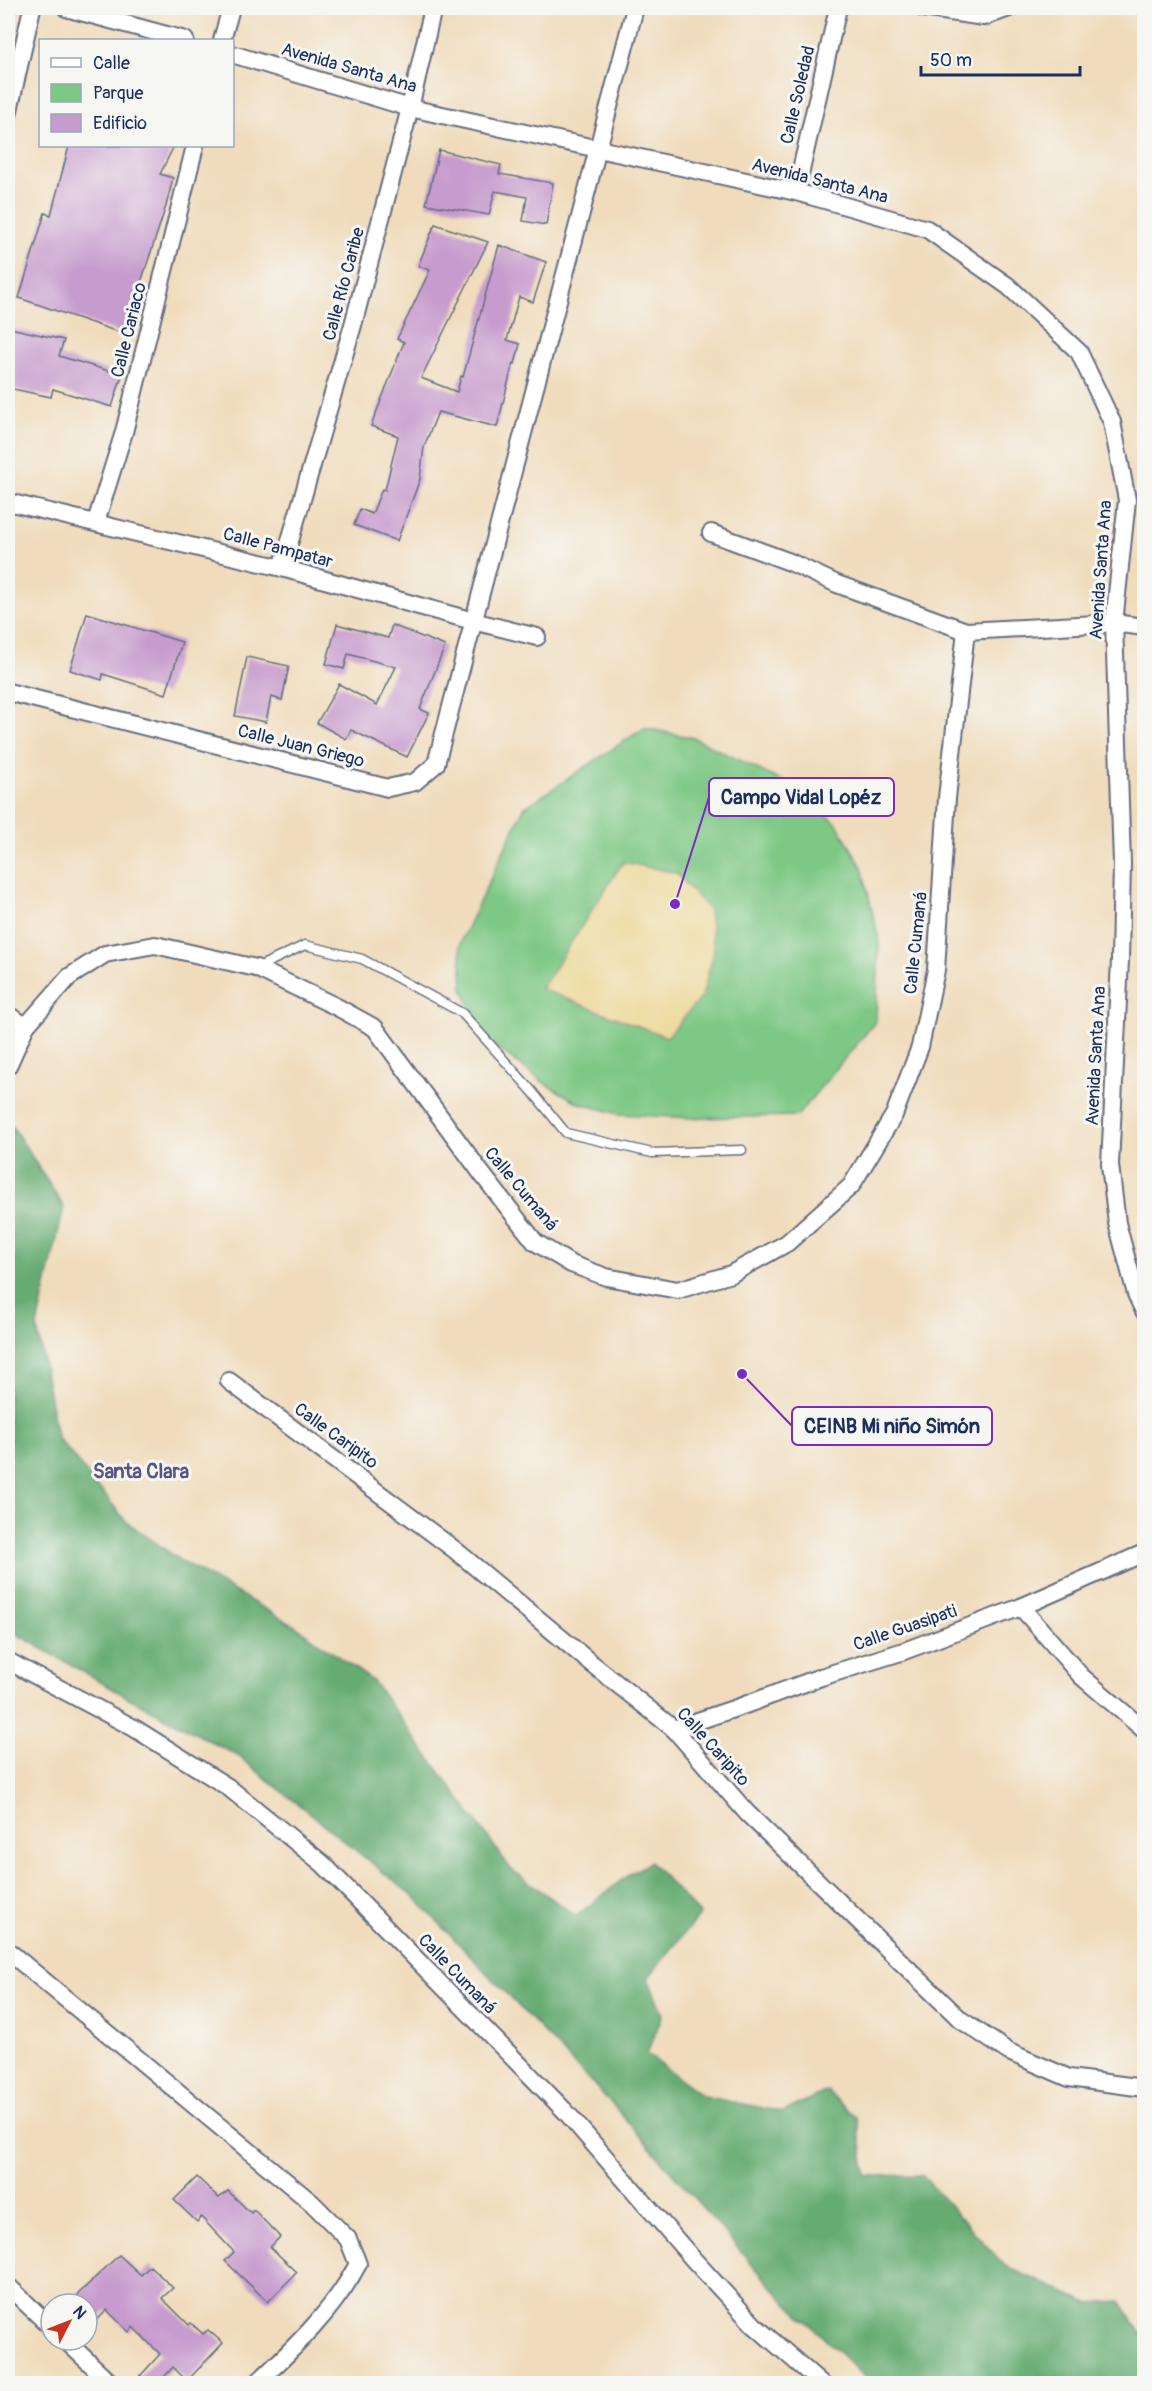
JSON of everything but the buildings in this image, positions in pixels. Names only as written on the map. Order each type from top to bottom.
[{"type":"street","points":[[8,115],[32,8]]},
{"type":"street","points":[[66,8],[180,39]]},
{"type":"street","points":[[222,39],[231,8]]},
{"type":"street","name":"Calle Río Caribe","points":[[282,568],[353,326],[410,108],[433,8]]},
{"type":"street","name":"Calle Juan Griego","points":[[8,692],[388,788],[415,782],[436,764],[635,8]]},
{"type":"street","name":"Calle Soledad","points":[[796,192],[838,8]]},
{"type":"street","points":[[923,8],[984,17],[1009,8]]},
{"type":"street","name":"Avenida Santa Ana","points":[[234,55],[410,108],[796,192],[927,229],[1008,286],[1079,352],[1112,422],[1127,500],[1114,623],[1122,863],[1120,960],[1110,1165],[1117,1223],[1136,1294],[1144,1311]]},
{"type":"street","name":"Calle Cariaco","points":[[96,522],[124,432],[195,147]]},
{"type":"street","name":"Calle Pampatar","points":[[8,502],[282,568],[473,621],[537,636]]},
{"type":"street","points":[[711,533],[790,562],[837,584],[966,631],[1114,623],[1144,627]]},
{"type":"street","name":"Calle Cumaná","points":[[8,1066],[26,1026],[69,977],[105,954],[155,945],[256,968],[375,1028],[535,1242],[571,1264],[606,1277],[678,1290],[730,1274],[787,1244],[851,1186],[894,1115],[916,1056],[936,970],[947,798],[966,631]]},
{"type":"street","points":[[8,1015],[26,1026]]},
{"type":"street","name":"Calle Caripito","points":[[229,1382],[455,1550],[674,1729],[747,1814],[961,2020],[1009,2052],[1069,2078],[1144,2088]]},
{"type":"street","name":"Calle Guasipati","points":[[674,1729],[821,1677],[904,1651],[1021,1607],[1144,1553]]},
{"type":"street","points":[[1021,1607],[1081,1676],[1144,1730]]},
{"type":"street","name":"Calle Cumaná","points":[[8,1661],[134,1728],[228,1787],[323,1864],[566,2112],[693,2259],[754,2325],[822,2384]]},
{"type":"street","points":[[8,1951],[312,2203],[348,2239],[358,2264],[344,2290],[284,2357],[256,2384]]},
{"type":"street","points":[[8,2286],[39,2316]]},
{"type":"street","points":[[78,2352],[112,2384]]},
{"type":"lane","points":[[256,968],[305,945],[362,958],[462,1013],[566,1133],[652,1153],[742,1150]]},
{"type":"green space","points":[[644,728],[694,738],[800,790],[837,824],[862,867],[879,940],[876,1021],[797,1116],[692,1118],[619,1114],[579,1103],[546,1084],[484,1038],[463,989],[460,943],[524,808]]},
{"type":"green space","points":[[9,1121],[64,1207],[37,1326],[57,1437],[127,1522],[183,1562],[295,1626],[373,1681],[511,1869],[576,1916],[628,1875],[650,1862],[700,1914],[648,1978],[663,2014],[647,2054],[703,2096],[783,2112],[827,2091],[857,2118],[866,2176],[922,2175],[1005,2266],[1088,2303],[1120,2301],[1144,2337],[1144,2383],[871,2383],[780,2296],[611,2103],[414,1897],[238,1756],[127,1697],[8,1629]]},
{"type":"sand","points":[[623,862],[676,873],[709,910],[714,951],[702,996],[667,1037],[541,989]]},
{"type":"place","name":"Campo Vidal Lopéz","points":[[675,904]]},
{"type":"place","name":"CEINB Mi niño Simón","points":[[742,1374]]},
{"type":"district","name":"Santa Clara","points":[[141,1471]]}]
